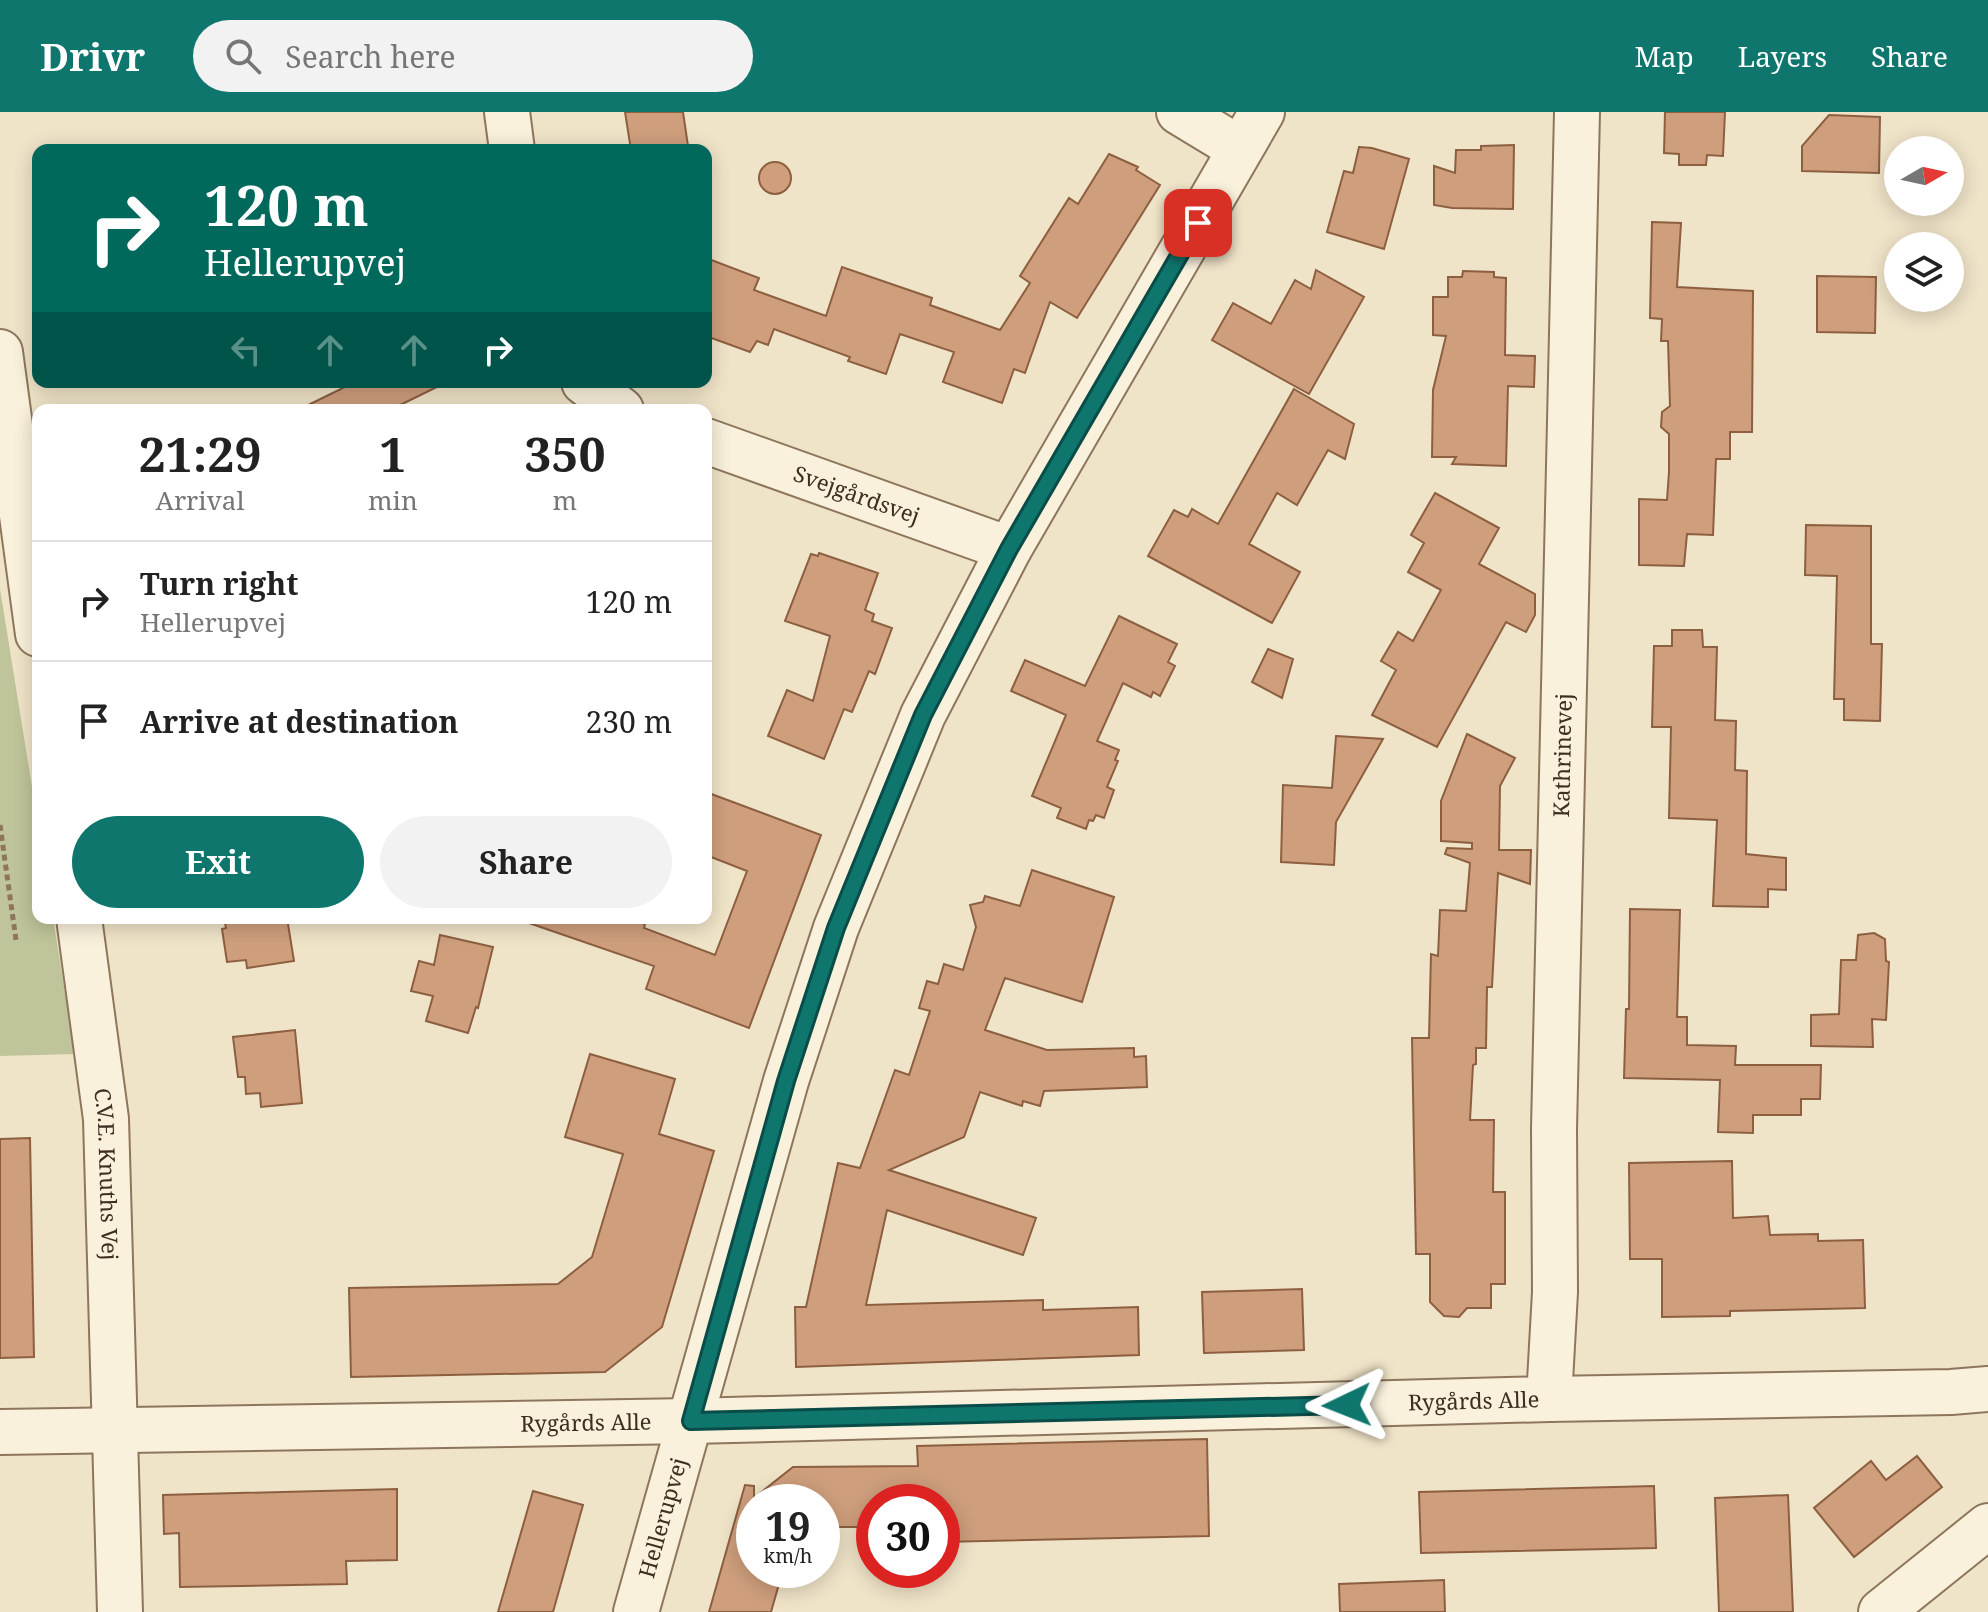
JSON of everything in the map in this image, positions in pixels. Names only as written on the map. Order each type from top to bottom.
[{"type":"street","points":[[507,112],[511,144]]},
{"type":"street","points":[[1179,112],[1240,149]]},
{"type":"street","name":"Hellerupvej","points":[[636,1612],[786,1081],[836,928],[923,715],[1009,549],[1262,112]]},
{"type":"street","name":"Kathrinevej","points":[[1549,1399],[1555,1292],[1554,1129],[1577,112]]},
{"type":"street","points":[[0,352],[32,589]]},
{"type":"street","points":[[592,388],[613,404]]},
{"type":"street","name":"Svejgårdsvej","points":[[712,443],[1009,549]]},
{"type":"street","name":"C.V.E. Knuths Vej","points":[[80,924],[106,1119],[120,1612]]},
{"type":"street","name":"Rygårds Alle","points":[[0,1432],[691,1421],[1988,1389]]},
{"type":"street","points":[[1881,1612],[1988,1526]]},
{"type":"path","points":[[0,825],[16,940]]},
{"type":"green space","points":[[0,589],[32,787],[32,924],[54,924],[75,1054],[0,1056]]},
{"type":"building","points":[[625,112],[683,112],[688,144],[630,144]]},
{"type":"building","points":[[1665,112],[1725,112],[1723,156],[1707,155],[1706,165],[1679,165],[1679,154],[1664,153]]},
{"type":"building","points":[[1829,115],[1880,117],[1879,173],[1802,171],[1802,146]]},
{"type":"building","points":[[1514,145],[1513,209],[1434,205],[1434,166],[1455,173],[1456,150]]},
{"type":"building","points":[[1359,147],[1409,159],[1384,249],[1327,232],[1344,171],[1353,173]]},
{"type":"building","points":[[1109,154],[1138,167],[1136,170],[1160,185],[1077,318],[1050,302],[1025,373],[1014,369],[1002,403],[943,382],[954,352],[900,334],[886,374],[774,329],[768,345],[757,341],[750,352],[712,338],[712,260],[759,278],[754,290],[826,316],[842,267],[932,298],[930,305],[1000,330],[1030,283],[1020,276],[1069,198],[1078,204]]},
{"type":"building","points":[[775,162],[786,167],[791,178],[786,189],[775,194],[764,189],[759,178],[764,167]]},
{"type":"building","points":[[1652,222],[1681,223],[1677,287],[1753,291],[1752,432],[1730,432],[1730,459],[1716,459],[1713,535],[1687,534],[1684,566],[1639,565],[1639,499],[1667,500],[1669,472],[1669,434],[1661,427],[1662,412],[1670,406],[1668,341],[1661,341],[1662,319],[1650,318]]},
{"type":"building","points":[[1316,270],[1364,297],[1309,394],[1212,340],[1233,303],[1271,324],[1295,280],[1311,289]]},
{"type":"building","points":[[1463,271],[1494,272],[1494,277],[1506,278],[1505,355],[1535,356],[1534,387],[1508,386],[1506,466],[1452,464],[1456,457],[1432,457],[1433,390],[1446,336],[1433,335],[1433,297],[1448,297],[1448,277],[1462,277]]},
{"type":"building","points":[[1817,276],[1876,277],[1875,333],[1817,332]]},
{"type":"building","points":[[343,388],[435,388],[402,404],[310,404]]},
{"type":"building","points":[[1294,389],[1354,424],[1345,459],[1328,450],[1297,505],[1277,493],[1249,544],[1300,572],[1272,623],[1148,556],[1174,510],[1188,517],[1192,509],[1218,524]]},
{"type":"building","points":[[1435,493],[1499,528],[1479,564],[1535,594],[1535,615],[1526,632],[1506,622],[1437,747],[1372,715],[1396,670],[1381,661],[1398,632],[1413,641],[1441,590],[1408,572],[1424,543],[1411,535]]},
{"type":"building","points":[[1806,525],[1871,526],[1871,644],[1882,644],[1880,721],[1844,720],[1844,699],[1834,699],[1837,576],[1805,575]]},
{"type":"building","points":[[819,553],[878,573],[865,610],[874,614],[872,621],[892,628],[875,674],[869,671],[852,712],[844,709],[824,759],[768,736],[787,690],[813,701],[830,636],[785,621],[811,554],[818,556]]},
{"type":"building","points":[[1119,616],[1177,644],[1168,662],[1175,666],[1160,696],[1153,692],[1151,697],[1123,683],[1097,741],[1119,750],[1115,760],[1118,761],[1107,787],[1114,790],[1104,818],[1096,815],[1093,821],[1089,820],[1086,829],[1057,818],[1061,808],[1032,796],[1066,715],[1011,691],[1025,660],[1085,686]]},
{"type":"building","points":[[1672,630],[1702,630],[1703,647],[1717,647],[1715,720],[1736,721],[1735,770],[1747,771],[1746,854],[1786,858],[1786,890],[1768,889],[1768,907],[1713,906],[1717,820],[1669,818],[1671,727],[1652,727],[1654,646],[1672,646]]},
{"type":"building","points":[[1268,649],[1293,659],[1282,698],[1252,682]]},
{"type":"building","points":[[1467,734],[1515,758],[1500,786],[1499,850],[1531,850],[1530,884],[1498,873],[1492,987],[1487,987],[1486,1048],[1476,1048],[1476,1064],[1473,1065],[1470,1120],[1494,1120],[1493,1192],[1505,1192],[1505,1284],[1491,1284],[1491,1308],[1467,1308],[1459,1317],[1444,1316],[1430,1302],[1430,1254],[1416,1254],[1412,1038],[1429,1038],[1431,954],[1438,956],[1440,910],[1466,911],[1470,863],[1445,854],[1447,848],[1472,849],[1472,843],[1441,841],[1441,801]]},
{"type":"building","points":[[1336,736],[1383,739],[1336,822],[1334,865],[1281,862],[1283,785],[1332,788]]},
{"type":"building","points":[[712,794],[821,835],[749,1028],[646,989],[654,966],[532,924],[645,924],[644,928],[715,955],[747,871],[712,857]]},
{"type":"building","points":[[1032,870],[1114,897],[1082,1002],[1005,978],[985,1030],[1047,1050],[1134,1048],[1134,1057],[1146,1056],[1147,1087],[1044,1091],[1040,1106],[1023,1101],[1022,1106],[980,1092],[964,1137],[889,1170],[1036,1218],[1023,1255],[887,1210],[866,1305],[1043,1300],[1043,1310],[1138,1307],[1139,1355],[796,1367],[795,1307],[806,1307],[838,1163],[860,1168],[895,1070],[909,1075],[930,1011],[919,1008],[927,981],[938,984],[944,964],[963,970],[976,927],[970,905],[983,902],[985,896],[1020,906]]},
{"type":"building","points":[[1630,909],[1680,910],[1677,1017],[1687,1017],[1687,1045],[1736,1046],[1735,1065],[1821,1065],[1820,1099],[1801,1099],[1801,1115],[1753,1115],[1753,1133],[1718,1132],[1720,1080],[1624,1078],[1626,1009],[1629,1009]]},
{"type":"building","points":[[225,924],[288,924],[294,961],[247,968],[246,960],[227,962],[222,929],[226,928]]},
{"type":"building","points":[[1874,933],[1885,939],[1886,961],[1889,962],[1886,1020],[1872,1019],[1873,1047],[1811,1046],[1811,1015],[1839,1014],[1841,960],[1856,960],[1858,935]]},
{"type":"building","points":[[440,935],[493,947],[478,1008],[468,1033],[426,1021],[433,996],[411,991],[419,961],[434,965]]},
{"type":"building","points":[[295,1030],[302,1103],[261,1107],[260,1093],[246,1094],[245,1077],[238,1077],[233,1037]]},
{"type":"building","points":[[590,1054],[675,1079],[659,1134],[714,1151],[662,1327],[605,1372],[351,1377],[349,1288],[558,1284],[592,1257],[623,1154],[565,1137]]},
{"type":"building","points":[[30,1138],[34,1357],[0,1358],[0,1139]]},
{"type":"building","points":[[1732,1161],[1733,1218],[1768,1216],[1770,1235],[1818,1234],[1818,1241],[1863,1240],[1865,1308],[1730,1311],[1730,1316],[1662,1317],[1662,1259],[1630,1259],[1629,1163]]},
{"type":"building","points":[[1302,1289],[1304,1350],[1204,1353],[1202,1292]]},
{"type":"building","points":[[1207,1439],[1209,1536],[960,1542],[960,1484],[856,1484],[856,1527],[840,1527],[840,1484],[772,1484],[793,1467],[918,1466],[917,1446]]},
{"type":"building","points":[[1917,1456],[1942,1487],[1854,1557],[1814,1508],[1871,1461],[1886,1480]]},
{"type":"building","points":[[1654,1486],[1656,1548],[1421,1553],[1419,1492]]},
{"type":"building","points":[[397,1489],[397,1560],[346,1561],[347,1584],[180,1587],[179,1533],[164,1534],[163,1495]]},
{"type":"building","points":[[533,1491],[583,1505],[553,1612],[498,1612]]},
{"type":"building","points":[[1788,1495],[1793,1612],[1719,1612],[1715,1498]]},
{"type":"building","points":[[736,1517],[736,1588],[778,1588],[771,1612],[709,1612]]},
{"type":"building","points":[[1444,1580],[1445,1612],[1340,1612],[1339,1584]]},
{"type":"route","points":[[1198,223],[1009,549],[923,715],[836,928],[786,1081],[691,1421],[1347,1405]]}]
